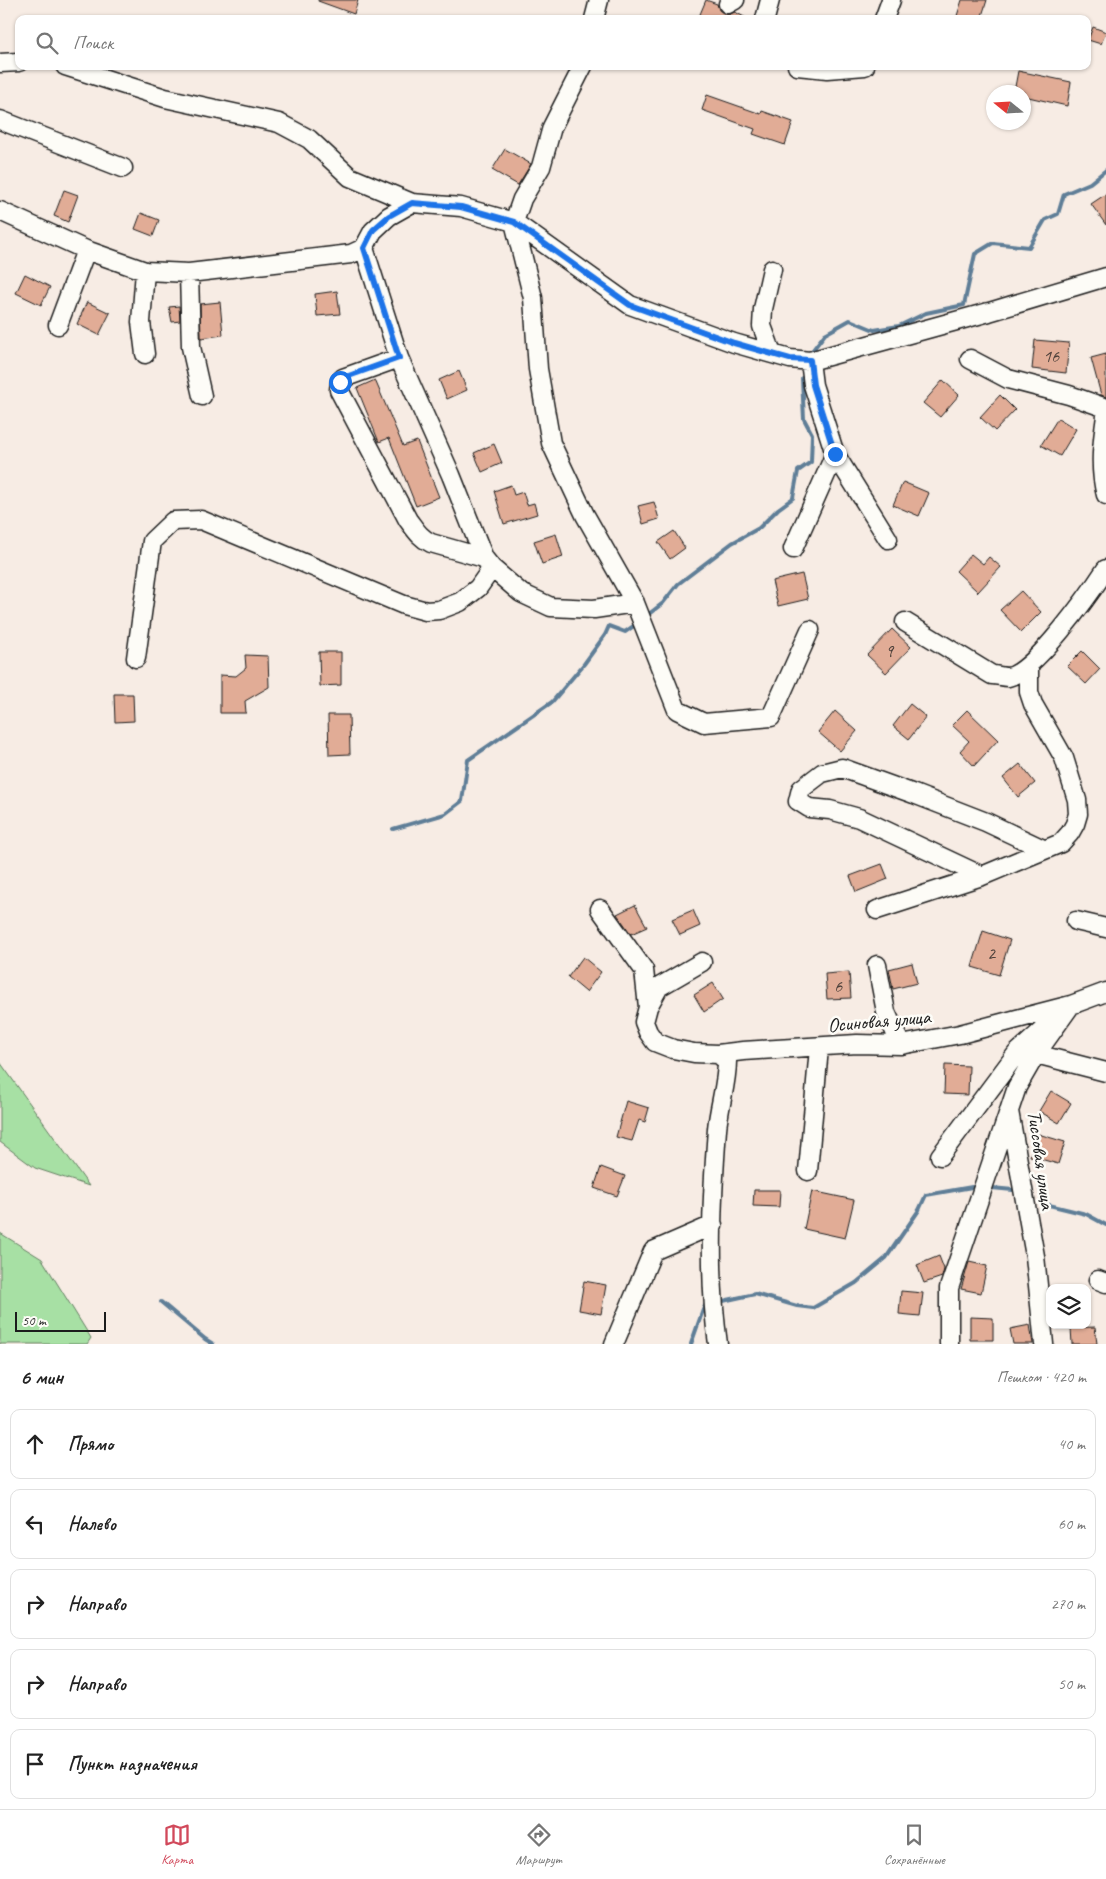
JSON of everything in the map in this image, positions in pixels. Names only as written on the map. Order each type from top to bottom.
[{"type":"street","points":[[595,15],[599,0]]},
{"type":"street","points":[[767,15],[770,0]]},
{"type":"street","points":[[885,15],[891,0]]},
{"type":"street","points":[[0,63],[15,62]]},
{"type":"street","points":[[78,70],[165,98],[279,123],[309,139],[350,177],[412,203],[461,207],[514,222],[630,305],[734,343],[790,359],[810,360],[989,312],[1106,277]]},
{"type":"street","points":[[581,70],[552,127],[540,167],[522,199],[514,222],[533,298],[538,369],[551,443],[585,515],[640,614],[677,710],[704,724],[771,717],[810,630]]},
{"type":"street","points":[[0,120],[123,168]]},
{"type":"street","points":[[0,211],[86,250],[145,271],[189,273],[351,254],[364,248],[373,230],[389,216],[412,203]]},
{"type":"street","points":[[136,658],[152,541],[173,521],[201,520],[404,605],[426,611],[439,610],[460,602],[478,588],[488,563],[399,358],[364,248]]},
{"type":"street","points":[[58,325],[86,250]]},
{"type":"street","points":[[772,270],[763,309],[762,326],[772,353]]},
{"type":"street","points":[[145,271],[141,322],[145,354]]},
{"type":"street","points":[[189,273],[192,346],[202,396]]},
{"type":"street","points":[[399,358],[343,378],[340,382],[339,390],[408,520],[423,539],[488,563],[521,593],[552,607],[640,614]]},
{"type":"street","points":[[970,359],[1008,378],[1069,395],[1106,408]]},
{"type":"street","points":[[810,360],[813,385],[835,454],[888,539]]},
{"type":"street","points":[[1106,416],[1102,478],[1106,495]]},
{"type":"street","points":[[793,550],[835,454]]},
{"type":"street","points":[[904,622],[992,675],[1009,677],[1028,666],[1083,603],[1106,569]]},
{"type":"street","points":[[877,910],[982,876],[1061,843],[1070,833],[1078,814],[1077,800],[1064,758],[1033,704],[1029,692],[1028,666]]},
{"type":"street","points":[[982,876],[859,818],[830,810],[809,808],[798,801],[801,789],[822,773],[842,768],[986,822],[1043,849]]},
{"type":"street","points":[[600,909],[644,970],[648,1007]]},
{"type":"street","points":[[1076,921],[1106,928]]},
{"type":"street","points":[[648,1007],[659,987],[702,962]]},
{"type":"street","points":[[877,965],[886,1012],[901,1045]]},
{"type":"street","points":[[940,1156],[1017,1053],[1071,1005],[1106,992]]},
{"type":"street","name":"Осиновая улица","points":[[648,1007],[644,1022],[655,1042],[694,1053],[718,1054],[856,1044],[901,1045],[960,1034],[1071,1005]]},
{"type":"street","name":"Тиссовая улица","points":[[1044,1344],[1035,1256],[1009,1111],[1017,1088],[1036,1054],[1071,1005]]},
{"type":"street","points":[[808,1172],[819,1048]]},
{"type":"street","points":[[718,1054],[726,1061],[727,1074],[718,1127],[713,1225],[715,1320],[718,1344]]},
{"type":"street","points":[[1036,1054],[1106,1072]]},
{"type":"street","points":[[949,1344],[950,1288],[1009,1111]]},
{"type":"street","points":[[614,1344],[653,1251],[713,1225]]},
{"type":"green space","points":[[0,1062],[89,1186],[35,1168],[0,1142]]},
{"type":"green space","points":[[0,1233],[42,1259],[91,1338],[87,1344],[0,1344]]},
{"type":"building","points":[[318,0],[358,0],[354,14]]},
{"type":"building","points":[[706,0],[717,4],[719,10],[728,15],[700,15]]},
{"type":"building","points":[[962,0],[987,0],[982,15],[957,15]]},
{"type":"building","points":[[735,12],[741,15],[728,15]]},
{"type":"building","points":[[1093,27],[1106,32],[1101,44],[1091,41]]},
{"type":"building","points":[[1018,71],[1071,82],[1067,106],[1031,98],[1031,85],[1015,85]]},
{"type":"building","points":[[707,95],[761,114],[762,111],[793,122],[785,145],[753,134],[755,129],[702,110]]},
{"type":"building","points":[[505,149],[531,164],[518,185],[492,170]]},
{"type":"building","points":[[64,190],[78,195],[68,222],[54,216]]},
{"type":"building","points":[[1106,194],[1106,225],[1091,204]]},
{"type":"building","points":[[141,213],[159,220],[153,236],[135,229]]},
{"type":"building","points":[[25,274],[50,287],[41,305],[16,293]]},
{"type":"building","points":[[337,291],[340,314],[317,316],[315,294]]},
{"type":"building","points":[[87,302],[110,313],[99,335],[77,324]]},
{"type":"building","points":[[220,302],[223,335],[201,338],[200,304]]},
{"type":"building","points":[[179,306],[180,321],[172,322],[169,307]]},
{"type":"building","points":[[1035,340],[1069,343],[1066,373],[1032,369]]},
{"type":"building","points":[[1106,354],[1106,397],[1101,395],[1091,358]]},
{"type":"building","points":[[459,371],[467,390],[447,399],[439,380]]},
{"type":"building","points":[[375,380],[403,446],[417,441],[439,497],[416,506],[389,438],[379,442],[357,388]]},
{"type":"building","points":[[943,380],[959,395],[940,417],[923,403]]},
{"type":"building","points":[[1000,395],[1015,410],[995,431],[980,417]]},
{"type":"building","points":[[1058,418],[1076,429],[1060,456],[1041,445]]},
{"type":"building","points":[[494,444],[502,463],[482,472],[474,453]]},
{"type":"building","points":[[903,482],[929,493],[919,516],[893,505]]},
{"type":"building","points":[[511,485],[514,495],[523,492],[527,505],[534,503],[537,514],[504,524],[494,491]]},
{"type":"building","points":[[654,502],[659,519],[643,524],[638,506]]},
{"type":"building","points":[[674,531],[685,548],[670,559],[658,542]]},
{"type":"building","points":[[556,534],[563,557],[542,564],[534,541]]},
{"type":"building","points":[[971,554],[983,564],[989,557],[1001,567],[978,592],[956,571]]},
{"type":"building","points":[[802,574],[808,599],[778,606],[772,581]]},
{"type":"building","points":[[1021,591],[1041,612],[1021,632],[1000,610]]},
{"type":"building","points":[[892,629],[911,647],[886,673],[867,655]]},
{"type":"building","points":[[1082,651],[1100,669],[1086,684],[1067,666]]},
{"type":"building","points":[[319,652],[341,652],[341,685],[320,686]]},
{"type":"building","points":[[245,655],[268,656],[269,687],[245,701],[246,713],[220,713],[220,675],[236,676],[246,668]]},
{"type":"building","points":[[114,694],[133,694],[134,721],[115,722]]},
{"type":"building","points":[[910,704],[926,717],[909,739],[893,726]]},
{"type":"building","points":[[967,710],[998,740],[974,766],[960,751],[969,741],[952,725]]},
{"type":"building","points":[[835,711],[857,731],[840,751],[818,732]]},
{"type":"building","points":[[328,715],[349,715],[350,754],[329,755]]},
{"type":"building","points":[[1020,764],[1035,783],[1018,797],[1003,778]]},
{"type":"building","points":[[882,864],[888,879],[856,892],[850,876]]},
{"type":"building","points":[[635,905],[647,927],[631,934],[617,914]]},
{"type":"building","points":[[693,910],[700,926],[680,935],[672,919]]},
{"type":"building","points":[[983,931],[1010,940],[999,975],[972,967]]},
{"type":"building","points":[[583,957],[601,972],[586,992],[568,977]]},
{"type":"building","points":[[912,963],[917,983],[893,989],[889,969]]},
{"type":"building","points":[[849,972],[851,998],[827,999],[825,974]]},
{"type":"building","points":[[713,983],[723,999],[704,1012],[694,995]]},
{"type":"building","points":[[945,1065],[969,1066],[968,1095],[944,1094]]},
{"type":"building","points":[[1051,1091],[1071,1103],[1059,1123],[1039,1111]]},
{"type":"building","points":[[626,1101],[649,1108],[645,1122],[639,1120],[632,1141],[616,1137]]},
{"type":"building","points":[[1038,1134],[1065,1142],[1058,1164],[1030,1156]]},
{"type":"building","points":[[601,1167],[625,1176],[617,1196],[594,1188]]},
{"type":"building","points":[[754,1190],[780,1190],[779,1207],[753,1206]]},
{"type":"building","points":[[812,1191],[854,1200],[845,1238],[804,1229]]},
{"type":"building","points":[[939,1256],[944,1269],[942,1277],[924,1283],[917,1265]]},
{"type":"building","points":[[969,1262],[987,1266],[981,1293],[961,1289]]},
{"type":"building","points":[[584,1281],[606,1285],[601,1314],[579,1310]]},
{"type":"building","points":[[901,1291],[923,1293],[920,1316],[899,1314]]},
{"type":"building","points":[[970,1317],[993,1318],[993,1340],[970,1340]]},
{"type":"building","points":[[1030,1325],[1033,1344],[1013,1344],[1010,1329]]},
{"type":"building","points":[[1091,1327],[1095,1327],[1097,1344],[1072,1344],[1071,1329],[1091,1329]]},
{"type":"waterway","points":[[812,351],[825,334],[850,320],[874,330],[899,326],[926,313],[964,305],[975,254],[993,243],[1029,247],[1045,220],[1058,214],[1064,194],[1090,183],[1106,170]]},
{"type":"waterway","points":[[645,617],[663,603],[678,584],[732,543],[759,528],[778,509],[793,498],[798,471],[811,462],[812,434],[804,419],[802,378]]},
{"type":"waterway","points":[[393,829],[445,814],[462,801],[468,760],[552,702],[584,664],[605,635],[609,626],[625,632],[638,623]]},
{"type":"waterway","points":[[723,1301],[755,1294],[797,1306],[813,1308],[856,1283],[886,1258],[919,1210],[926,1195],[972,1187]]},
{"type":"waterway","points":[[992,1188],[1013,1190]]},
{"type":"waterway","points":[[1045,1204],[1086,1214],[1106,1225]]},
{"type":"waterway","points":[[161,1302],[213,1344]]},
{"type":"waterway","points":[[691,1344],[707,1302]]},
{"type":"route","points":[[340,382],[343,378],[399,358],[364,248],[373,230],[389,216],[412,203],[461,207],[514,222],[630,305],[734,343],[790,359],[810,360],[813,385],[835,454]]}]
